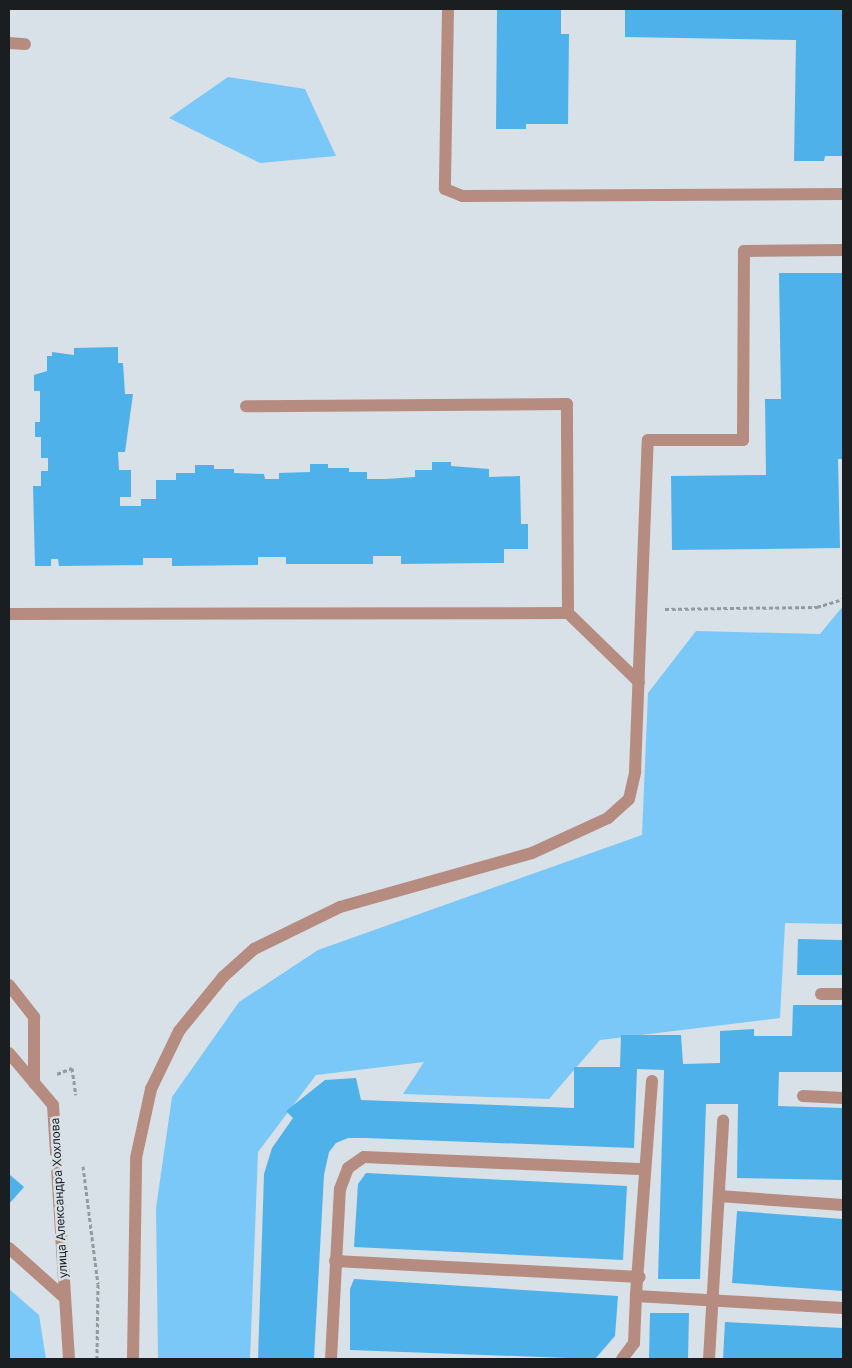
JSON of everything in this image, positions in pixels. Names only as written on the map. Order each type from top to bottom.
[{"type":"street","points":[[448,9],[445,189],[462,196],[843,194]]},
{"type":"street","points":[[9,43],[25,44]]},
{"type":"street","points":[[133,1359],[136,1158],[151,1089],[179,1031],[222,977],[254,949],[340,907],[532,853],[608,818],[628,799],[635,772],[648,440],[743,440],[744,251],[843,250]]},
{"type":"street","points":[[246,406],[567,404],[568,613]]},
{"type":"street","points":[[9,614],[568,613],[639,682]]},
{"type":"street","points":[[9,985],[34,1017],[34,1083]]},
{"type":"street","points":[[821,994],[843,994]]},
{"type":"street","name":"улица Александра Хохлова","points":[[9,1053],[53,1105],[69,1359]]},
{"type":"street","points":[[622,1359],[634,1343],[636,1296],[640,1277],[644,1169],[652,1081]]},
{"type":"street","points":[[803,1096],[843,1098]]},
{"type":"street","points":[[709,1359],[715,1300],[722,1120]]},
{"type":"street","points":[[331,1359],[340,1189],[348,1168],[364,1157],[644,1169]]},
{"type":"street","points":[[719,1196],[843,1205]]},
{"type":"street","points":[[9,1248],[65,1298]]},
{"type":"street","points":[[335,1261],[640,1277]]},
{"type":"street","points":[[636,1296],[843,1308]]},
{"type":"path","points":[[641,609],[817,608],[843,599]]},
{"type":"shaded area","points":[[228,77],[305,89],[336,156],[260,163],[169,118]]},
{"type":"shaded area","points":[[843,606],[843,924],[785,923],[780,1018],[600,1040],[549,1099],[403,1094],[424,1062],[316,1075],[258,1152],[250,1359],[158,1359],[156,1208],[172,1097],[239,1002],[318,950],[642,835],[648,693],[696,631],[820,634]]},
{"type":"shaded area","points":[[9,1289],[39,1315],[46,1359],[9,1359]]},
{"type":"building","points":[[497,9],[561,9],[561,34],[569,34],[568,124],[526,124],[526,129],[496,129]]},
{"type":"building","points":[[625,9],[843,9],[843,156],[825,156],[824,161],[794,161],[796,40],[625,37]]},
{"type":"building","points":[[779,273],[843,273],[843,459],[838,459],[840,548],[672,550],[671,476],[766,475],[765,399],[781,399]]},
{"type":"building","points":[[118,347],[118,363],[123,363],[125,394],[133,394],[125,452],[118,452],[119,470],[131,470],[131,497],[120,497],[120,506],[141,506],[141,499],[156,499],[156,480],[176,480],[176,473],[195,473],[195,465],[214,465],[214,469],[234,469],[234,473],[264,474],[265,479],[279,479],[279,473],[310,472],[310,464],[328,464],[328,468],[349,468],[349,472],[367,472],[367,479],[386,479],[415,477],[415,470],[432,470],[432,462],[451,462],[451,466],[489,469],[489,477],[520,476],[521,524],[528,524],[528,549],[504,549],[504,563],[401,564],[401,556],[373,556],[373,564],[286,564],[286,557],[258,557],[258,565],[172,566],[172,558],[143,558],[143,565],[59,566],[58,559],[51,559],[51,566],[35,566],[33,486],[41,486],[41,471],[48,471],[48,458],[41,458],[41,437],[35,437],[35,422],[40,422],[40,391],[34,391],[34,375],[47,371],[47,356],[52,356],[52,352],[74,355],[74,348]]},
{"type":"building","points":[[798,939],[843,940],[843,975],[797,975]]},
{"type":"building","points":[[793,1005],[843,1005],[843,1072],[779,1072],[778,1106],[843,1108],[843,1180],[737,1178],[738,1104],[706,1104],[700,1279],[658,1279],[664,1070],[637,1069],[634,1148],[365,1138],[348,1138],[336,1143],[329,1152],[324,1175],[314,1359],[258,1359],[264,1174],[272,1148],[293,1118],[286,1111],[325,1080],[356,1078],[361,1100],[574,1108],[574,1067],[620,1067],[621,1035],[681,1035],[683,1064],[720,1063],[720,1031],[754,1029],[754,1036],[792,1036]]},
{"type":"building","points":[[366,1173],[627,1186],[623,1260],[354,1247],[358,1184]]},
{"type":"building","points":[[9,1174],[24,1187],[9,1204]]},
{"type":"building","points":[[737,1211],[843,1219],[843,1291],[732,1283]]},
{"type":"building","points":[[354,1279],[618,1296],[615,1336],[595,1359],[350,1350],[350,1289]]},
{"type":"building","points":[[650,1313],[689,1313],[688,1359],[649,1359]]},
{"type":"building","points":[[725,1322],[843,1328],[843,1359],[723,1359]]}]
